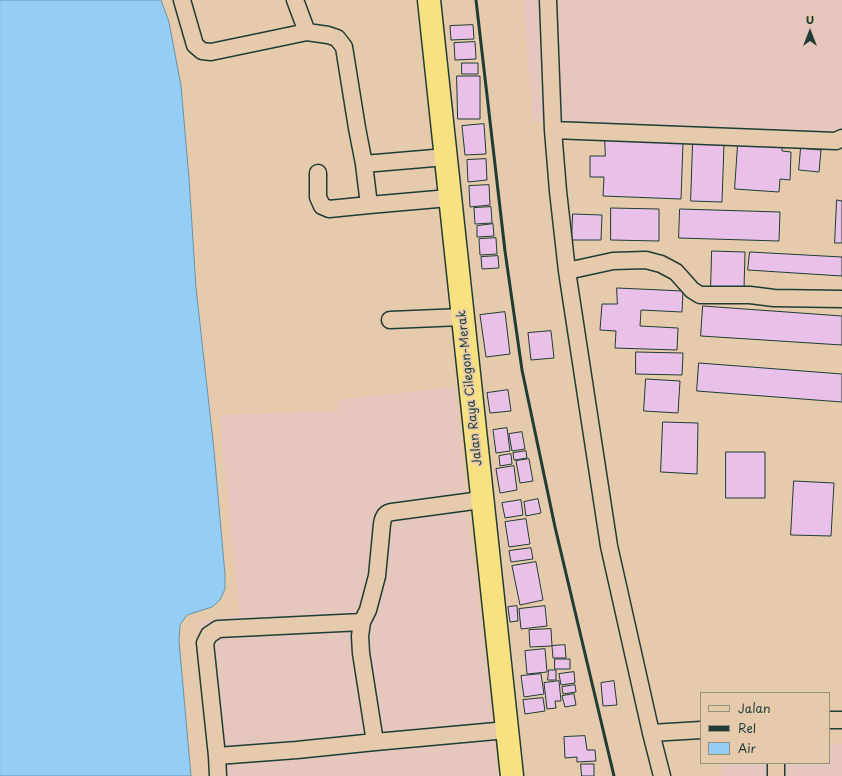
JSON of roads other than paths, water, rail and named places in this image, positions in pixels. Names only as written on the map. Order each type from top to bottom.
[{"type":"highway","name":"Jalan Raya Cilegon-Merak","points":[[429,0],[512,776]]},
{"type":"street","points":[[182,0],[195,45],[202,51],[211,52],[307,32],[328,34],[337,38],[344,47],[364,164],[369,205]]},
{"type":"street","points":[[295,0],[307,32]]},
{"type":"street","points":[[548,0],[553,130],[567,272],[609,546],[662,776]]},
{"type":"street","points":[[553,130],[836,142],[842,138]]},
{"type":"street","points":[[364,164],[446,157]]},
{"type":"street","points":[[318,173],[318,197],[322,206],[329,210],[449,198]]},
{"type":"street","points":[[567,272],[613,261],[646,260],[661,264],[676,272],[692,290],[700,295],[750,295],[774,298],[842,299]]},
{"type":"street","points":[[390,320],[462,317]]},
{"type":"street","points":[[375,742],[361,653],[360,636],[362,622],[368,610],[377,576],[383,517],[392,512],[482,500]]},
{"type":"street","points":[[218,776],[205,643],[209,635],[218,629],[362,622]]},
{"type":"street","points":[[830,720],[842,720]]},
{"type":"street","points":[[216,756],[297,750],[507,730]]},
{"type":"street","points":[[651,733],[700,730]]},
{"type":"street","points":[[776,764],[776,776]]},
{"type":"water","points":[[0,0],[161,0],[169,22],[181,86],[196,288],[214,450],[225,575],[225,589],[220,600],[212,607],[187,615],[180,625],[179,641],[191,776],[0,776]]},
{"type":"railway","points":[[476,0],[505,251],[522,370],[555,527],[614,776]]}]
